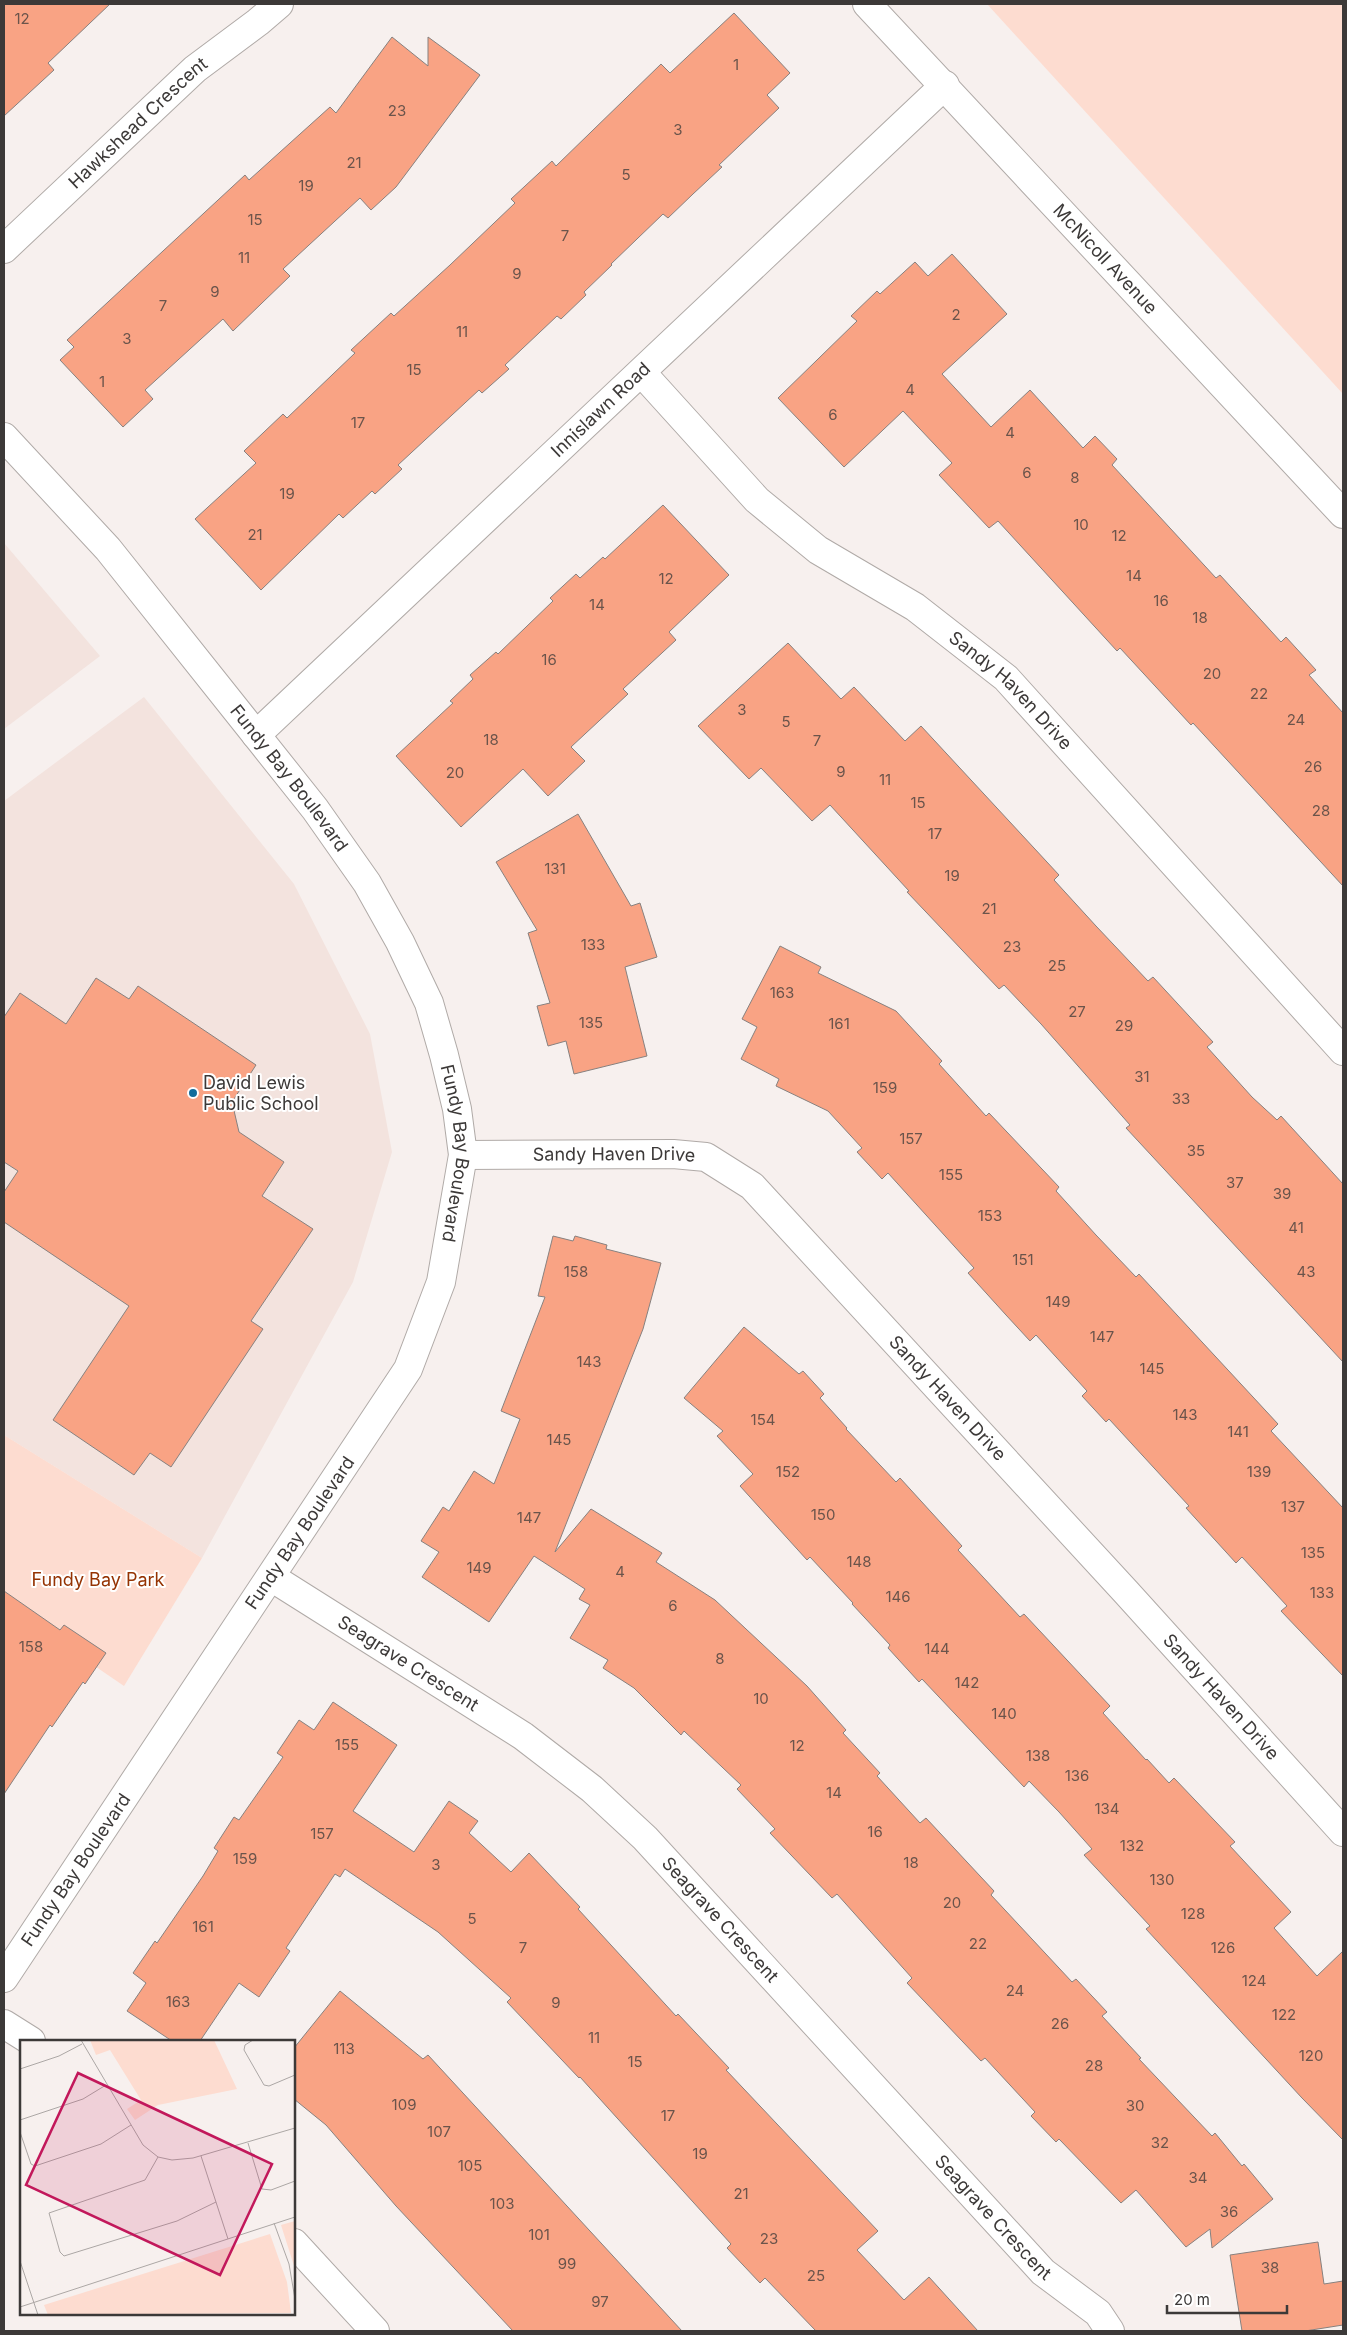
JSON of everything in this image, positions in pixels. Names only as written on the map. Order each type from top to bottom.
[{"type":"street","name":"Hawkshead Crescent","points":[[4,249],[195,69],[279,4]]},
{"type":"street","name":"McNicoll Avenue","points":[[867,4],[945,85],[1343,514]]},
{"type":"street","name":"Innislawn Road","points":[[256,735],[642,373],[945,85]]},
{"type":"street","name":"Sandy Haven Drive","points":[[642,373],[757,500],[818,550],[915,607],[1006,678],[1343,1052]]},
{"type":"street","name":"Fundy Bay Boulevard","points":[[4,437],[108,549],[315,809],[367,882],[400,942],[429,1003],[442,1046],[457,1109],[463,1156],[441,1282],[408,1369],[4,1978]]},
{"type":"street","name":"Sandy Haven Drive","points":[[463,1156],[673,1154],[698,1156],[706,1157],[752,1186],[1120,1585],[1343,1832]]},
{"type":"street","name":"Seagrave Crescent","points":[[271,1577],[523,1736],[592,1789],[645,1838],[1043,2272],[1098,2313],[1110,2331]]},
{"type":"street","points":[[4,2024],[29,2040]]},
{"type":"street","points":[[295,2244],[375,2331]]},
{"type":"shaded area","points":[[4,543],[100,656],[4,729]]},
{"type":"shaded area","name":"David Lewis Public School","points":[[144,697],[294,884],[370,1034],[392,1152],[353,1282],[202,1558],[4,1435],[4,801]]},
{"type":"green space","points":[[987,4],[1343,4],[1343,394]]},
{"type":"green space","name":"Fundy Bay Park","points":[[4,1435],[202,1558],[124,1686],[4,1604]]},
{"type":"building","points":[[4,4],[110,4],[48,63],[54,70],[4,116]]},
{"type":"building","points":[[734,13],[790,73],[767,95],[779,108],[719,165],[722,167],[668,218],[663,214],[611,264],[584,292],[586,295],[561,319],[557,316],[505,365],[509,369],[482,393],[479,390],[398,465],[402,469],[375,494],[372,491],[343,518],[339,514],[261,590],[195,519],[256,463],[244,451],[283,414],[287,418],[355,353],[351,350],[391,313],[394,316],[450,265],[515,203],[511,199],[552,161],[556,166],[661,64],[670,73]]},
{"type":"building","points":[[392,37],[428,66],[428,37],[480,75],[396,187],[371,210],[360,198],[283,269],[290,276],[233,331],[223,319],[145,390],[153,399],[123,427],[60,360],[74,347],[67,340],[245,175],[249,180],[330,107],[336,113]]},
{"type":"building","points":[[952,254],[1007,314],[942,374],[991,427],[1030,390],[1083,448],[1095,436],[1117,459],[1112,465],[1216,578],[1220,575],[1281,642],[1286,637],[1316,670],[1309,675],[1343,713],[1343,886],[1193,723],[1191,725],[1120,648],[1117,651],[998,521],[989,528],[939,475],[952,463],[903,411],[844,467],[778,398],[857,321],[851,316],[877,291],[880,294],[915,262],[928,276]]},
{"type":"building","points":[[663,505],[729,575],[669,632],[676,640],[623,689],[628,694],[571,747],[585,761],[548,796],[523,769],[461,827],[396,756],[453,703],[450,701],[473,679],[470,675],[496,652],[498,654],[553,601],[550,598],[576,574],[580,578],[603,557],[605,559]]},
{"type":"building","points":[[788,643],[841,699],[854,687],[905,741],[921,726],[1059,875],[1054,880],[1096,926],[1148,981],[1153,977],[1213,1042],[1207,1047],[1252,1097],[1277,1120],[1281,1116],[1343,1184],[1343,1362],[1126,1128],[1130,1125],[1041,1024],[1004,985],[999,989],[907,892],[909,891],[830,805],[812,821],[761,768],[749,779],[698,726]]},
{"type":"building","points":[[578,814],[631,906],[640,903],[657,957],[625,967],[647,1056],[574,1074],[566,1041],[548,1046],[537,1006],[550,1003],[528,933],[537,930],[496,862]]},
{"type":"building","points":[[780,946],[821,967],[818,973],[896,1011],[942,1061],[939,1064],[986,1116],[989,1113],[1059,1187],[1056,1191],[1096,1235],[1136,1277],[1139,1274],[1278,1424],[1271,1431],[1343,1508],[1343,1676],[1281,1611],[1287,1606],[1242,1557],[1236,1563],[1186,1508],[1189,1506],[1109,1419],[1106,1422],[1082,1396],[1087,1391],[1036,1335],[1030,1341],[968,1273],[974,1268],[888,1173],[882,1179],[857,1152],[862,1148],[828,1111],[776,1086],[779,1079],[741,1059],[757,1027],[742,1019]]},
{"type":"building","points":[[96,978],[129,999],[138,986],[256,1065],[232,1102],[239,1132],[284,1162],[262,1196],[313,1229],[251,1321],[263,1329],[171,1467],[150,1453],[134,1475],[53,1420],[129,1306],[4,1222],[4,1192],[18,1171],[4,1162],[4,1017],[20,993],[66,1024]]},
{"type":"building","points":[[553,1236],[573,1241],[575,1236],[607,1245],[606,1249],[661,1263],[643,1329],[555,1552],[591,1509],[662,1553],[656,1562],[715,1600],[807,1686],[846,1730],[843,1733],[880,1773],[877,1776],[920,1823],[926,1818],[994,1891],[991,1895],[1072,1982],[1076,1979],[1107,2012],[1102,2016],[1141,2058],[1139,2059],[1212,2136],[1215,2133],[1242,2166],[1244,2164],[1273,2199],[1212,2248],[1210,2229],[1186,2247],[1136,2190],[1121,2203],[1059,2139],[1056,2142],[1031,2116],[1035,2112],[985,2058],[981,2061],[907,1983],[912,1978],[837,1894],[832,1898],[770,1833],[775,1829],[737,1789],[741,1785],[684,1731],[681,1735],[634,1688],[603,1668],[608,1660],[570,1638],[590,1605],[579,1599],[585,1589],[534,1556],[489,1622],[422,1577],[439,1552],[421,1541],[443,1507],[449,1511],[474,1471],[494,1484],[520,1419],[501,1411],[545,1297],[538,1296]]},
{"type":"building","points":[[744,1327],[799,1374],[803,1371],[824,1394],[820,1398],[846,1429],[896,1482],[900,1478],[962,1546],[958,1550],[1020,1617],[1024,1614],[1110,1706],[1103,1713],[1146,1760],[1169,1783],[1174,1778],[1235,1842],[1230,1846],[1291,1912],[1274,1928],[1317,1976],[1343,1951],[1343,2140],[1146,1929],[1150,1926],[1084,1855],[1092,1849],[1059,1812],[1029,1781],[1024,1787],[922,1679],[919,1682],[888,1648],[890,1645],[853,1603],[810,1557],[807,1560],[740,1486],[753,1474],[717,1436],[723,1431],[684,1398]]},
{"type":"building","points":[[4,1591],[60,1630],[64,1625],[106,1653],[52,1727],[50,1725],[4,1794]]},
{"type":"building","points":[[333,1702],[397,1745],[353,1811],[414,1852],[449,1801],[478,1821],[469,1833],[511,1872],[529,1853],[580,1907],[578,1909],[676,2016],[678,2014],[729,2068],[726,2070],[878,2231],[857,2250],[904,2300],[929,2277],[978,2331],[816,2331],[765,2278],[760,2283],[727,2248],[731,2244],[580,2077],[507,2002],[511,1998],[438,1932],[345,1869],[340,1877],[335,1874],[286,1948],[290,1951],[259,1997],[239,1983],[201,2040],[170,2040],[127,2011],[146,1983],[133,1973],[155,1941],[157,1943],[203,1876],[218,1851],[214,1848],[234,1817],[239,1820],[283,1757],[277,1753],[299,1720],[314,1730]]},
{"type":"building","points":[[340,1991],[423,2059],[428,2055],[682,2331],[513,2331],[396,2206],[326,2125],[295,2100],[295,2047]]},
{"type":"building","points":[[1318,2242],[1324,2284],[1343,2281],[1343,2325],[1305,2331],[1242,2331],[1230,2255]]},
{"type":"place","name":"David Lewis Public School","points":[[193,1093]]}]
